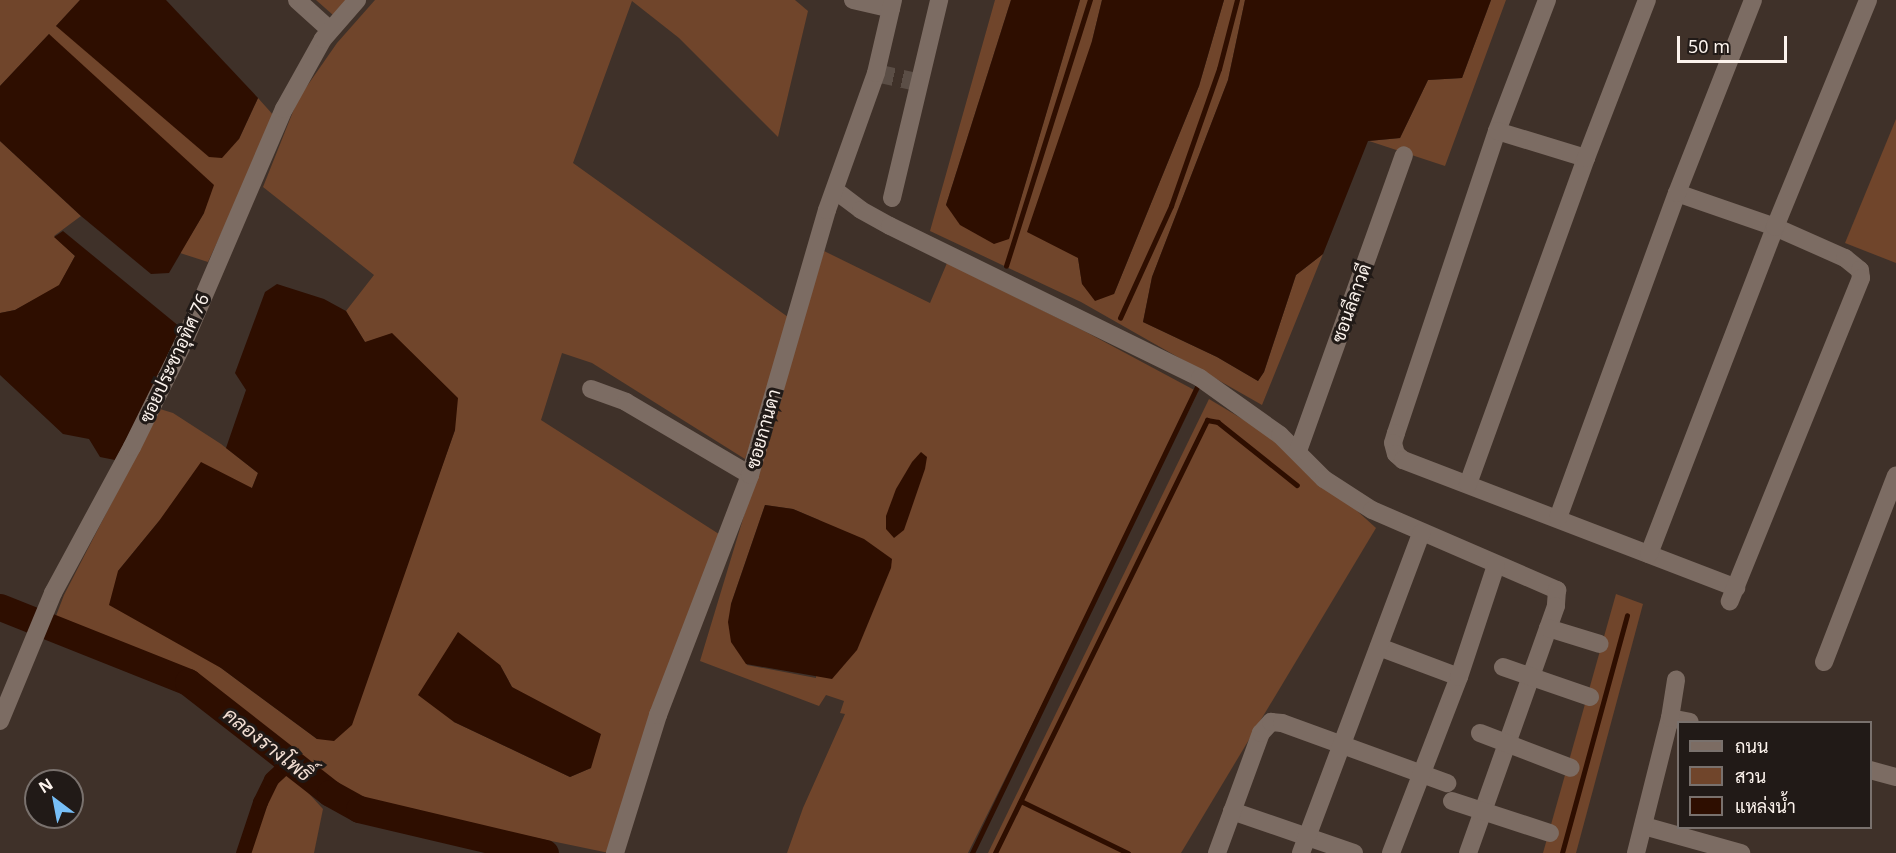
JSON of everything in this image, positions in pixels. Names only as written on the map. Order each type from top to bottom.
[{"type":"street","points":[[297,0],[329,29]]},
{"type":"street","name":"ซอยประชาอุทิศ 76","points":[[0,721],[53,592],[132,447],[173,363],[284,109],[329,29],[357,0]]},
{"type":"street","points":[[853,0],[892,5]]},
{"type":"street","points":[[892,198],[939,0]]},
{"type":"street","points":[[1547,0],[1497,131],[1393,443],[1396,454],[1403,460],[1649,554],[1733,595],[1861,278],[1860,270],[1845,258],[1775,227],[1677,193]]},
{"type":"street","points":[[1468,484],[1586,158],[1647,0]]},
{"type":"street","points":[[1558,518],[1677,193],[1753,0]]},
{"type":"street","points":[[1649,554],[1775,227],[1868,0]]},
{"type":"street","name":"ซอยกานดา","points":[[616,847],[658,715],[750,475],[814,253],[876,73],[892,5]]},
{"type":"street","points":[[1497,131],[1586,158]]},
{"type":"street","name":"ซอนลีลาวดี","points":[[1298,451],[1404,155]]},
{"type":"street","points":[[836,191],[861,210],[890,226],[1200,378],[1298,451],[1324,478],[1372,510],[1557,590],[1556,606],[1468,853]]},
{"type":"street","points":[[591,389],[626,402],[750,475]]},
{"type":"street","points":[[1824,662],[1896,475]]},
{"type":"street","points":[[1301,853],[1421,533]]},
{"type":"street","points":[[1391,853],[1459,677],[1496,565]]},
{"type":"street","points":[[1548,628],[1600,644]]},
{"type":"street","points":[[1379,647],[1459,677]]},
{"type":"street","points":[[1503,667],[1531,679],[1590,697]]},
{"type":"street","points":[[1636,853],[1670,718],[1676,679]]},
{"type":"street","points":[[1670,718],[1682,721]]},
{"type":"street","points":[[1217,853],[1261,733],[1271,722],[1282,723],[1447,783]]},
{"type":"street","points":[[1480,733],[1571,768]]},
{"type":"street","points":[[1872,771],[1896,777]]},
{"type":"street","points":[[1452,801],[1550,833]]},
{"type":"street","points":[[1232,812],[1354,853]]},
{"type":"street","points":[[1644,826],[1741,853]]},
{"type":"green space","points":[[0,0],[80,0],[56,26],[239,139],[258,98],[275,117],[208,262],[180,253],[204,213],[49,34],[0,86]]},
{"type":"green space","points":[[316,0],[347,0],[333,15]]},
{"type":"green space","points":[[375,0],[795,0],[808,11],[778,137],[679,38],[632,1],[573,163],[788,317],[765,404],[745,459],[592,363],[562,353],[541,420],[722,536],[609,853],[365,802],[192,676],[54,621],[64,595],[160,409],[173,413],[221,444],[258,473],[252,488],[159,521],[118,571],[221,668],[317,739],[391,609],[455,430],[365,342],[346,311],[374,275],[263,187],[298,99],[337,43]],"holes":[[[500,665],[512,687],[591,768],[570,777],[454,722]]]},
{"type":"green space","points":[[995,0],[1011,0],[946,205],[1009,238],[1080,0],[1102,0],[1092,41],[1078,258],[1082,284],[1114,294],[1199,86],[1224,0],[1245,0],[1228,80],[1152,277],[1143,322],[1217,357],[1258,381],[1264,372],[1296,275],[1323,254],[1262,405],[1081,302],[930,231]]},
{"type":"green space","points":[[1491,0],[1506,0],[1445,166],[1369,141],[1400,138],[1428,80],[1462,78]]},
{"type":"green space","points":[[1896,119],[1896,263],[1845,243]]},
{"type":"green space","points":[[0,141],[81,216],[54,236],[75,256],[59,286],[15,310],[0,313]]},
{"type":"green space","points":[[824,251],[930,303],[947,263],[1086,332],[1198,392],[968,853],[787,853],[803,808],[845,714],[840,713],[844,701],[826,695],[819,706],[700,661]],"holes":[[[765,505],[793,509],[819,520],[816,678],[747,665],[731,604]]]},
{"type":"green space","points":[[1209,399],[1281,442],[1376,528],[1181,853],[988,853]]},
{"type":"green space","points":[[1616,594],[1643,604],[1576,853],[1543,853]]},
{"type":"green space","points":[[279,776],[293,776],[323,809],[314,853],[251,853],[264,808]]},
{"type":"water","points":[[80,0],[166,0],[258,98],[239,139],[222,158],[209,157],[56,26]]},
{"type":"water","points":[[1011,0],[1080,0],[1009,239],[994,244],[960,225],[946,205]]},
{"type":"water","points":[[1102,0],[1224,0],[1199,86],[1114,294],[1095,301],[1082,284],[1078,258],[1027,232],[1092,41]]},
{"type":"water","points":[[1245,0],[1491,0],[1462,78],[1428,80],[1400,138],[1368,141],[1323,254],[1296,275],[1264,372],[1258,381],[1217,357],[1143,322],[1152,277],[1228,80]]},
{"type":"water","points":[[49,34],[214,185],[204,213],[169,273],[151,274],[81,216],[0,141],[0,86]]},
{"type":"water","points":[[63,231],[180,327],[153,389],[115,460],[100,457],[89,439],[63,434],[0,375],[0,313],[15,310],[59,285],[75,256],[54,237]]},
{"type":"water","points":[[277,284],[324,299],[346,311],[365,342],[392,333],[458,398],[455,430],[352,725],[334,741],[317,739],[221,668],[109,605],[118,571],[159,521],[201,462],[252,488],[258,473],[226,448],[246,390],[235,373],[265,292]]},
{"type":"water","points":[[921,452],[927,457],[925,469],[904,530],[894,538],[886,529],[886,516],[896,489],[912,462]]},
{"type":"water","points":[[765,505],[793,509],[864,539],[892,559],[891,568],[857,650],[832,679],[746,664],[731,642],[728,622],[731,604]]},
{"type":"water","points":[[458,632],[500,665],[512,687],[601,734],[591,768],[570,777],[454,722],[418,695]]},
{"type":"waterway","points":[[1006,266],[1090,0]]},
{"type":"waterway","points":[[1120,318],[1171,206],[1219,69],[1237,0]]},
{"type":"waterway","points":[[972,853],[1197,387]]},
{"type":"waterway","points":[[995,853],[1207,420],[1218,422],[1297,485]]},
{"type":"waterway","name":"คลองรางโพธิ์","points":[[0,607],[188,682],[330,793],[359,809],[545,853]]},
{"type":"waterway","points":[[1562,853],[1627,616]]},
{"type":"waterway","points":[[243,853],[260,802],[271,779],[290,761]]},
{"type":"waterway","points":[[1021,801],[1128,853]]},
{"type":"tunnel","points":[[876,73],[921,83]]}]
